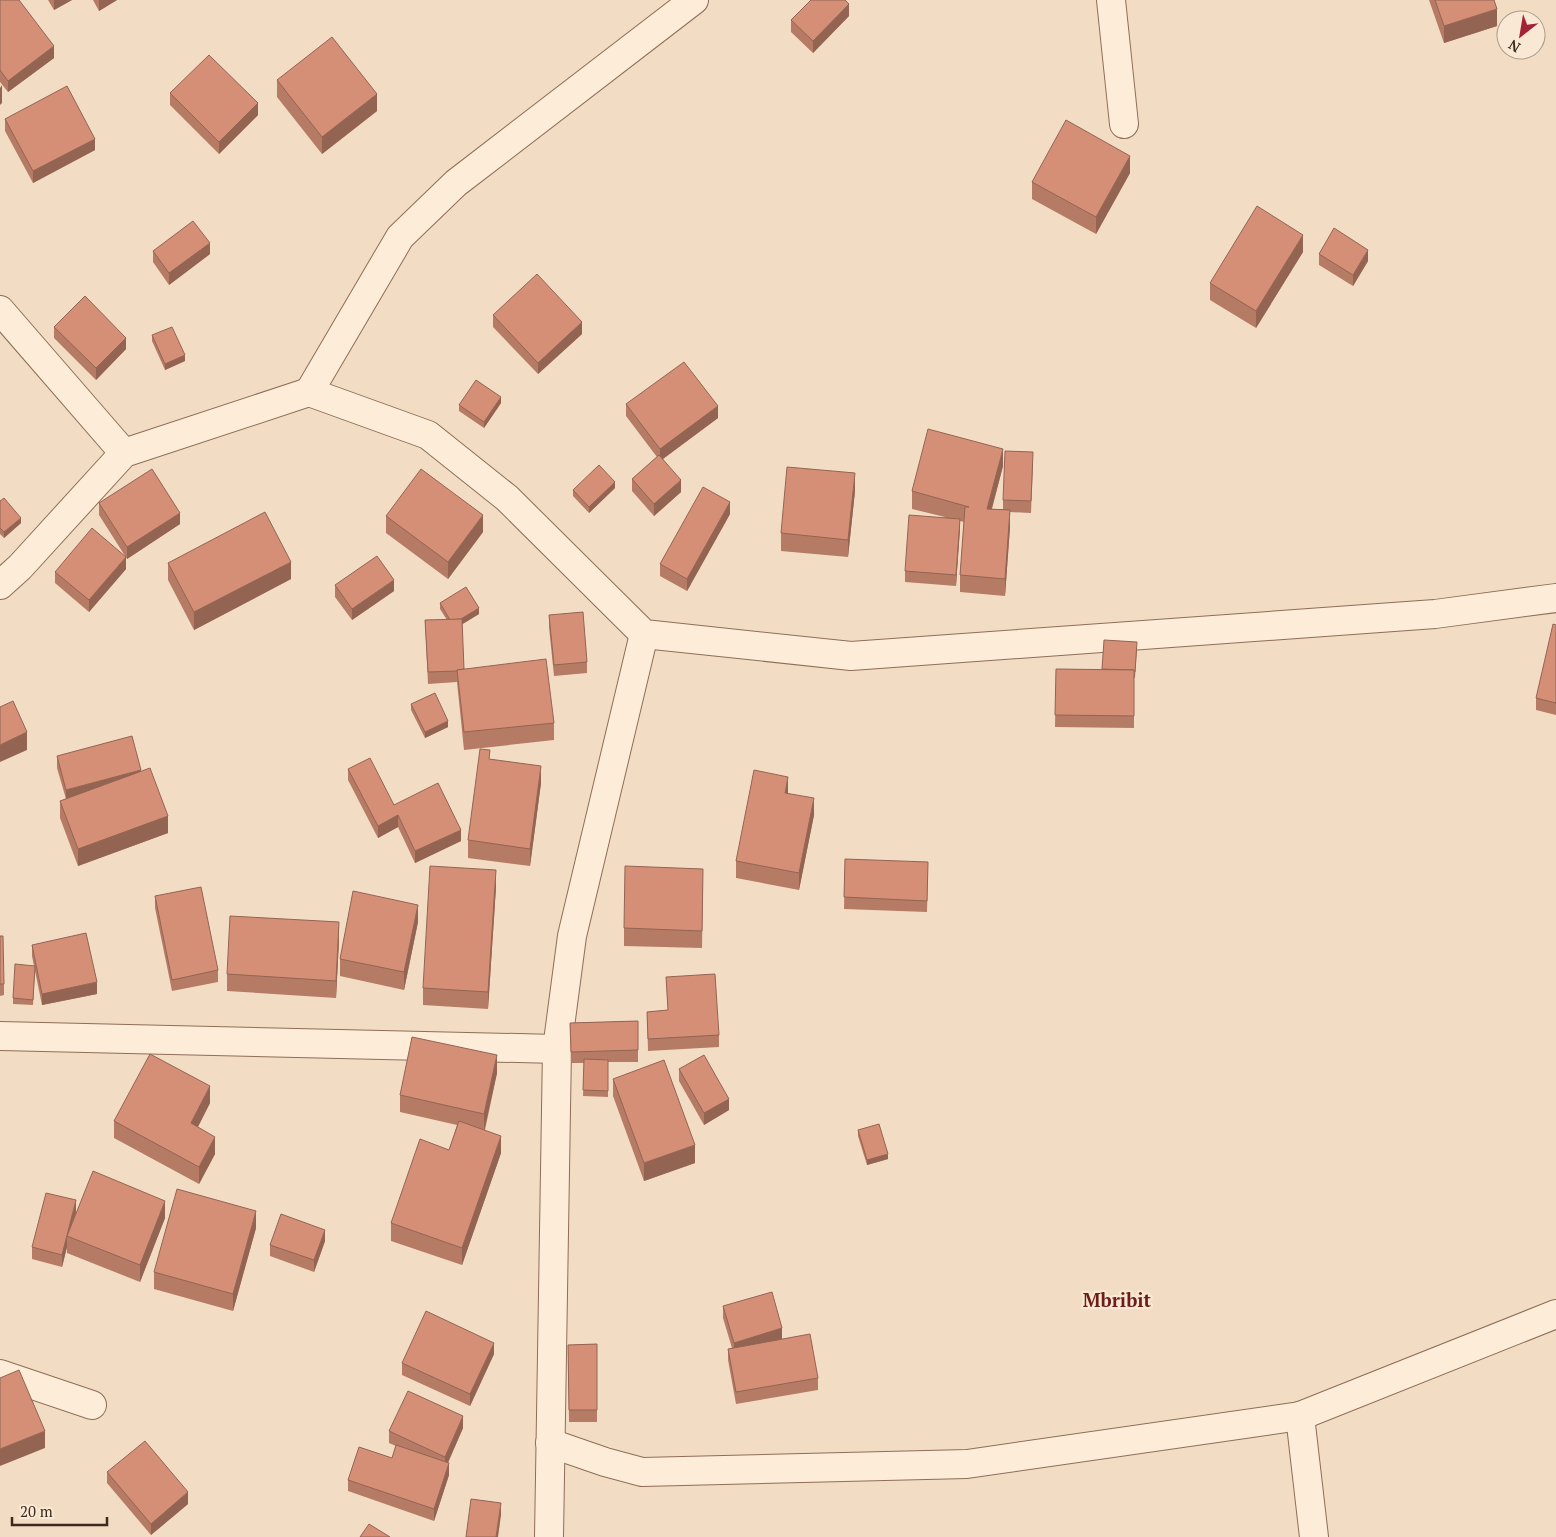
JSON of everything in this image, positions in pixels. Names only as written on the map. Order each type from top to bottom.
[{"type":"street","points":[[309,392],[400,237],[456,183],[694,0]]},
{"type":"street","points":[[1111,0],[1124,124]]},
{"type":"street","points":[[0,310],[124,453]]},
{"type":"street","points":[[0,584],[20,567],[124,453],[309,392],[428,435],[508,498],[644,634],[851,656],[1435,614],[1556,598]]},
{"type":"street","points":[[549,1537],[557,1049],[572,936],[644,634]]},
{"type":"street","points":[[0,1036],[557,1049]]},
{"type":"street","points":[[550,1443],[605,1462],[642,1472],[967,1464],[1300,1416],[1556,1314]]},
{"type":"street","points":[[0,1374],[92,1405]]},
{"type":"street","points":[[1300,1416],[1314,1537]]},
{"type":"building","points":[[0,0],[19,0],[54,46],[8,81],[0,70]]},
{"type":"building","points":[[811,0],[845,0],[849,4],[813,41],[791,20]]},
{"type":"building","points":[[1435,0],[1494,0],[1497,9],[1444,26]]},
{"type":"building","points":[[332,37],[377,94],[322,137],[277,80]]},
{"type":"building","points":[[209,55],[258,103],[219,142],[170,93]]},
{"type":"building","points":[[67,86],[95,139],[33,171],[5,119]]},
{"type":"building","points":[[1066,120],[1130,156],[1096,217],[1032,182]]},
{"type":"building","points":[[1257,206],[1303,235],[1256,311],[1210,283]]},
{"type":"building","points":[[193,221],[210,243],[169,273],[153,251]]},
{"type":"building","points":[[1334,228],[1368,250],[1353,275],[1319,254]]},
{"type":"building","points":[[537,274],[582,322],[538,363],[493,315]]},
{"type":"building","points":[[85,296],[126,338],[96,368],[54,327]]},
{"type":"building","points":[[172,327],[185,355],[165,364],[152,335]]},
{"type":"building","points":[[684,362],[718,406],[660,449],[626,404]]},
{"type":"building","points":[[476,380],[501,397],[484,422],[459,405]]},
{"type":"building","points":[[928,429],[1003,449],[987,509],[1010,510],[1005,579],[960,575],[965,507],[969,507],[912,491]]},
{"type":"building","points":[[1005,451],[1033,452],[1031,501],[1003,500]]},
{"type":"building","points":[[659,455],[681,480],[654,504],[632,479]]},
{"type":"building","points":[[599,465],[615,482],[589,507],[573,490]]},
{"type":"building","points":[[787,467],[855,473],[848,540],[781,533]]},
{"type":"building","points":[[152,469],[180,513],[127,547],[99,503]]},
{"type":"building","points":[[421,469],[483,515],[448,562],[386,516]]},
{"type":"building","points":[[703,487],[730,502],[687,579],[660,564]]},
{"type":"building","points":[[4,498],[21,518],[4,532],[0,528],[0,501]]},
{"type":"building","points":[[265,512],[291,562],[194,612],[168,563]]},
{"type":"building","points":[[909,515],[960,519],[956,575],[905,571]]},
{"type":"building","points":[[92,528],[126,557],[89,600],[55,572]]},
{"type":"building","points":[[377,556],[394,580],[352,609],[335,585]]},
{"type":"building","points":[[466,587],[479,608],[461,619],[450,620],[440,603]]},
{"type":"building","points":[[583,612],[587,662],[554,665],[549,615]]},
{"type":"building","points":[[462,619],[464,669],[428,672],[425,620]]},
{"type":"building","points":[[1553,624],[1556,625],[1556,703],[1536,698]]},
{"type":"building","points":[[1104,640],[1137,642],[1135,672],[1134,670],[1102,669]]},
{"type":"building","points":[[546,659],[554,723],[464,732],[457,670]]},
{"type":"building","points":[[1056,669],[1134,670],[1134,716],[1055,715]]},
{"type":"building","points":[[435,693],[448,721],[425,732],[411,704]]},
{"type":"building","points":[[13,701],[27,732],[0,745],[0,707]]},
{"type":"building","points":[[132,736],[141,770],[66,790],[57,756]]},
{"type":"building","points":[[480,749],[490,750],[489,759],[541,766],[530,849],[468,840]]},
{"type":"building","points":[[370,758],[394,805],[438,783],[461,830],[415,851],[398,815],[378,826],[348,769]]},
{"type":"building","points":[[150,768],[168,816],[78,849],[60,801]]},
{"type":"building","points":[[754,770],[788,777],[785,793],[814,798],[799,873],[736,861]]},
{"type":"building","points":[[845,859],[928,862],[927,901],[844,897]]},
{"type":"building","points":[[430,866],[496,870],[488,992],[423,988]]},
{"type":"building","points":[[625,866],[703,869],[702,931],[624,928]]},
{"type":"building","points":[[201,887],[218,970],[172,980],[155,896]]},
{"type":"building","points":[[353,891],[418,905],[404,972],[340,959]]},
{"type":"building","points":[[230,916],[339,922],[336,981],[227,974]]},
{"type":"building","points":[[86,933],[97,982],[42,994],[32,945]]},
{"type":"building","points":[[0,936],[3,936],[4,984],[0,984]]},
{"type":"building","points":[[15,964],[35,966],[33,1000],[13,998]]},
{"type":"building","points":[[715,974],[719,1035],[648,1039],[647,1012],[668,1010],[666,977]]},
{"type":"building","points":[[638,1021],[638,1050],[571,1052],[570,1023]]},
{"type":"building","points":[[412,1037],[497,1055],[484,1114],[400,1095]]},
{"type":"building","points":[[150,1054],[210,1086],[191,1123],[215,1137],[199,1167],[114,1121]]},
{"type":"building","points":[[704,1055],[729,1099],[704,1113],[679,1069]]},
{"type":"building","points":[[584,1059],[608,1060],[608,1091],[583,1090]]},
{"type":"building","points":[[664,1060],[695,1145],[644,1163],[613,1079]]},
{"type":"building","points":[[459,1121],[501,1136],[462,1248],[391,1223],[420,1139],[449,1150]]},
{"type":"building","points":[[879,1124],[888,1154],[867,1160],[858,1130]]},
{"type":"building","points":[[93,1171],[165,1201],[140,1265],[67,1236]]},
{"type":"building","points":[[177,1189],[256,1211],[233,1294],[154,1272]]},
{"type":"building","points":[[46,1193],[76,1200],[62,1255],[32,1247]]},
{"type":"building","points":[[281,1214],[325,1230],[314,1260],[270,1245]]},
{"type":"building","points":[[772,1292],[782,1328],[734,1343],[723,1306]]},
{"type":"building","points":[[426,1311],[494,1343],[470,1394],[402,1363]]},
{"type":"building","points":[[810,1334],[818,1378],[736,1392],[728,1349]]},
{"type":"building","points":[[597,1344],[597,1410],[569,1410],[568,1345]]},
{"type":"building","points":[[19,1370],[45,1431],[0,1449],[0,1378]]},
{"type":"building","points":[[408,1391],[463,1416],[445,1457],[389,1431]]},
{"type":"building","points":[[145,1441],[188,1492],[151,1524],[107,1472]]},
{"type":"building","points":[[396,1445],[449,1463],[434,1509],[348,1480],[359,1447],[392,1458]]},
{"type":"building","points":[[471,1499],[501,1503],[496,1537],[466,1537]]},
{"type":"building","points":[[369,1524],[390,1537],[360,1537]]},
{"type":"district","name":"Mbribit","points":[[1117,1299]]}]
